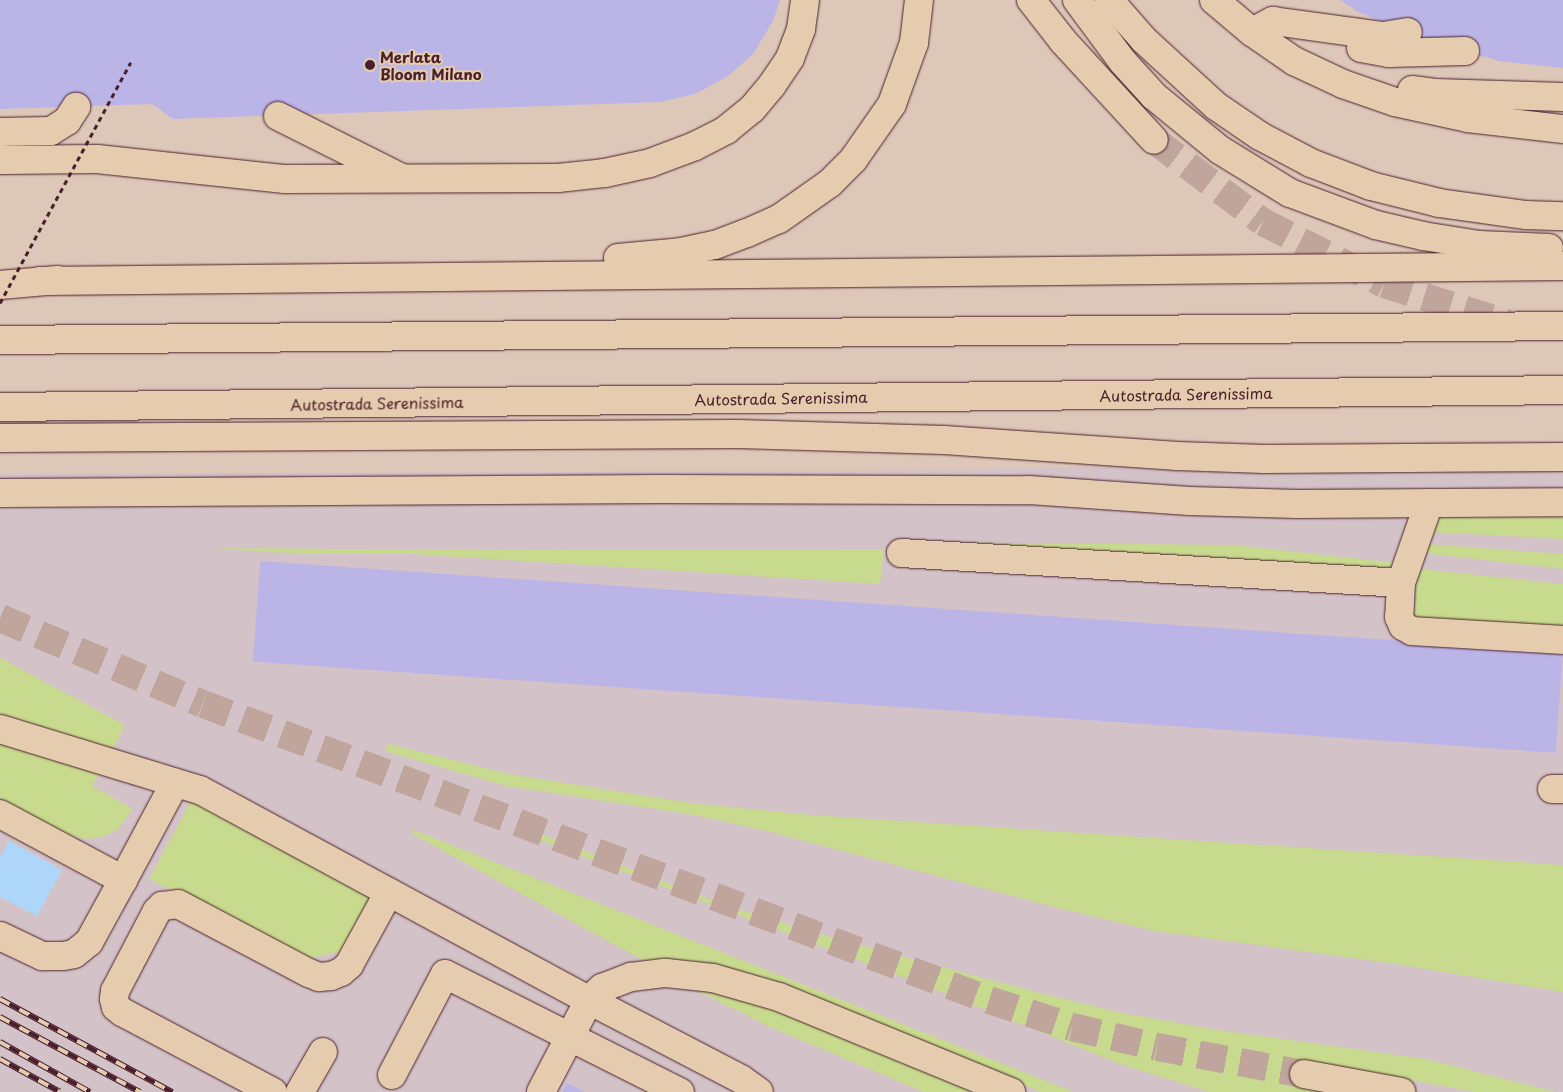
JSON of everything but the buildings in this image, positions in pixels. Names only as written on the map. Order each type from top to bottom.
[{"type":"main road","points":[[0,160],[97,159],[285,179],[558,178],[605,173],[650,163],[695,146],[726,130],[746,114],[772,85],[790,58],[801,29],[805,0]]},
{"type":"main road","points":[[0,285],[40,281],[404,262],[634,258],[681,252],[715,245],[779,219],[830,183],[853,160],[892,104],[914,43],[918,0]]},
{"type":"main road","points":[[1031,0],[1063,41],[1154,140]]},
{"type":"main road","points":[[1077,0],[1123,62],[1154,96],[1220,150],[1290,193],[1376,225],[1423,236],[1479,245],[1563,248]]},
{"type":"main road","points":[[1109,0],[1144,40],[1216,106],[1260,136],[1311,163],[1371,186],[1439,203],[1526,215],[1563,216]]},
{"type":"main road","points":[[1214,0],[1252,32],[1294,61],[1343,84],[1395,102],[1468,118],[1563,129]]},
{"type":"main road","points":[[1252,32],[1273,21],[1327,30],[1383,36],[1408,32]]},
{"type":"main road","points":[[1327,30],[1360,48],[1389,53],[1466,51]]},
{"type":"main road","points":[[1294,61],[1375,84],[1434,93],[1563,97]]},
{"type":"main road","points":[[0,132],[51,131],[67,121],[76,107]]},
{"type":"main road","points":[[278,116],[406,179]]},
{"type":"main road","points":[[40,281],[1563,266]]},
{"type":"main road","points":[[0,340],[1563,326]]},
{"type":"main road","name":"Autostrada Serenissima","points":[[0,407],[1563,390]]},
{"type":"main road","points":[[0,438],[738,434],[925,440],[1254,459],[1563,457]]},
{"type":"main road","points":[[0,493],[662,489],[1011,490],[1298,504],[1563,502]]},
{"type":"main road","points":[[1429,503],[1402,583],[1399,617],[1400,622],[1406,629],[1563,640]]},
{"type":"main road","points":[[901,553],[1402,583]]},
{"type":"main road","points":[[0,729],[200,790],[589,1000],[741,1079],[759,1092]]},
{"type":"main road","points":[[0,936],[42,956],[74,954],[89,942],[175,783]]},
{"type":"main road","points":[[0,814],[123,880]]},
{"type":"main road","points":[[272,1092],[122,1012],[116,1007],[115,991],[156,911],[162,906],[178,904],[308,973],[319,976],[331,976],[341,972],[349,965],[389,892]]},
{"type":"main road","points":[[541,1092],[589,1000],[602,988],[631,976],[666,973],[713,978],[779,997],[1012,1092]]},
{"type":"main road","points":[[392,1075],[445,974],[680,1092]]},
{"type":"main road","points":[[300,1092],[323,1052]]},
{"type":"main road","points":[[1304,1074],[1401,1092]]},
{"type":"path","points":[[0,303],[130,62]]},
{"type":"shaded area","points":[[1563,449],[1563,1092],[0,1092],[0,474],[859,471],[1384,462]]},
{"type":"green space","points":[[1563,516],[1563,539],[1430,532],[1437,517]]},
{"type":"green space","points":[[917,542],[1235,545],[1397,563],[1394,571]]},
{"type":"green space","points":[[1427,544],[1563,554],[1563,569],[1423,553]]},
{"type":"green space","points":[[211,548],[522,550],[884,549],[880,584],[414,554],[302,554]]},
{"type":"green space","points":[[1420,569],[1563,584],[1563,631],[1414,622],[1416,574]]},
{"type":"green space","points":[[0,658],[125,725],[109,756],[0,720]]},
{"type":"green space","points":[[0,738],[101,771],[92,786],[133,809],[117,830],[102,837],[86,839],[64,835],[0,798]]},
{"type":"green space","points":[[389,744],[509,774],[690,803],[811,815],[1563,865],[1563,992],[1396,964],[1155,931],[1054,907],[763,830],[689,814],[506,786],[385,751]]},
{"type":"green space","points":[[191,801],[370,896],[341,952],[304,959],[149,879]]},
{"type":"green space","points":[[414,830],[1074,1092],[1041,1092],[817,1001],[650,964],[412,834]]},
{"type":"green space","points":[[539,833],[724,905],[841,940],[1040,993],[1122,1013],[1218,1030],[1426,1059],[1555,1092],[1476,1092],[1304,1061],[1300,1087],[1327,1092],[1209,1092],[1120,1064],[924,985],[537,839]]},
{"type":"green space","points":[[688,986],[734,994],[986,1092],[924,1092],[772,1028]]},
{"type":"water","points":[[9,841],[62,870],[37,916],[0,897],[0,857]]},
{"type":"tunnel","points":[[1154,140],[1263,222],[1384,284],[1509,324]]},
{"type":"tunnel","points":[[0,618],[203,704],[989,1000],[1072,1027],[1157,1047],[1304,1074]]},
{"type":"railway","points":[[0,999],[172,1092]]},
{"type":"railway","points":[[0,1017],[140,1092]]},
{"type":"railway","points":[[0,1042],[90,1092]]},
{"type":"railway","points":[[0,1059],[60,1092]]},
{"type":"place","name":"Merlata Bloom Milano","points":[[370,65]]}]
